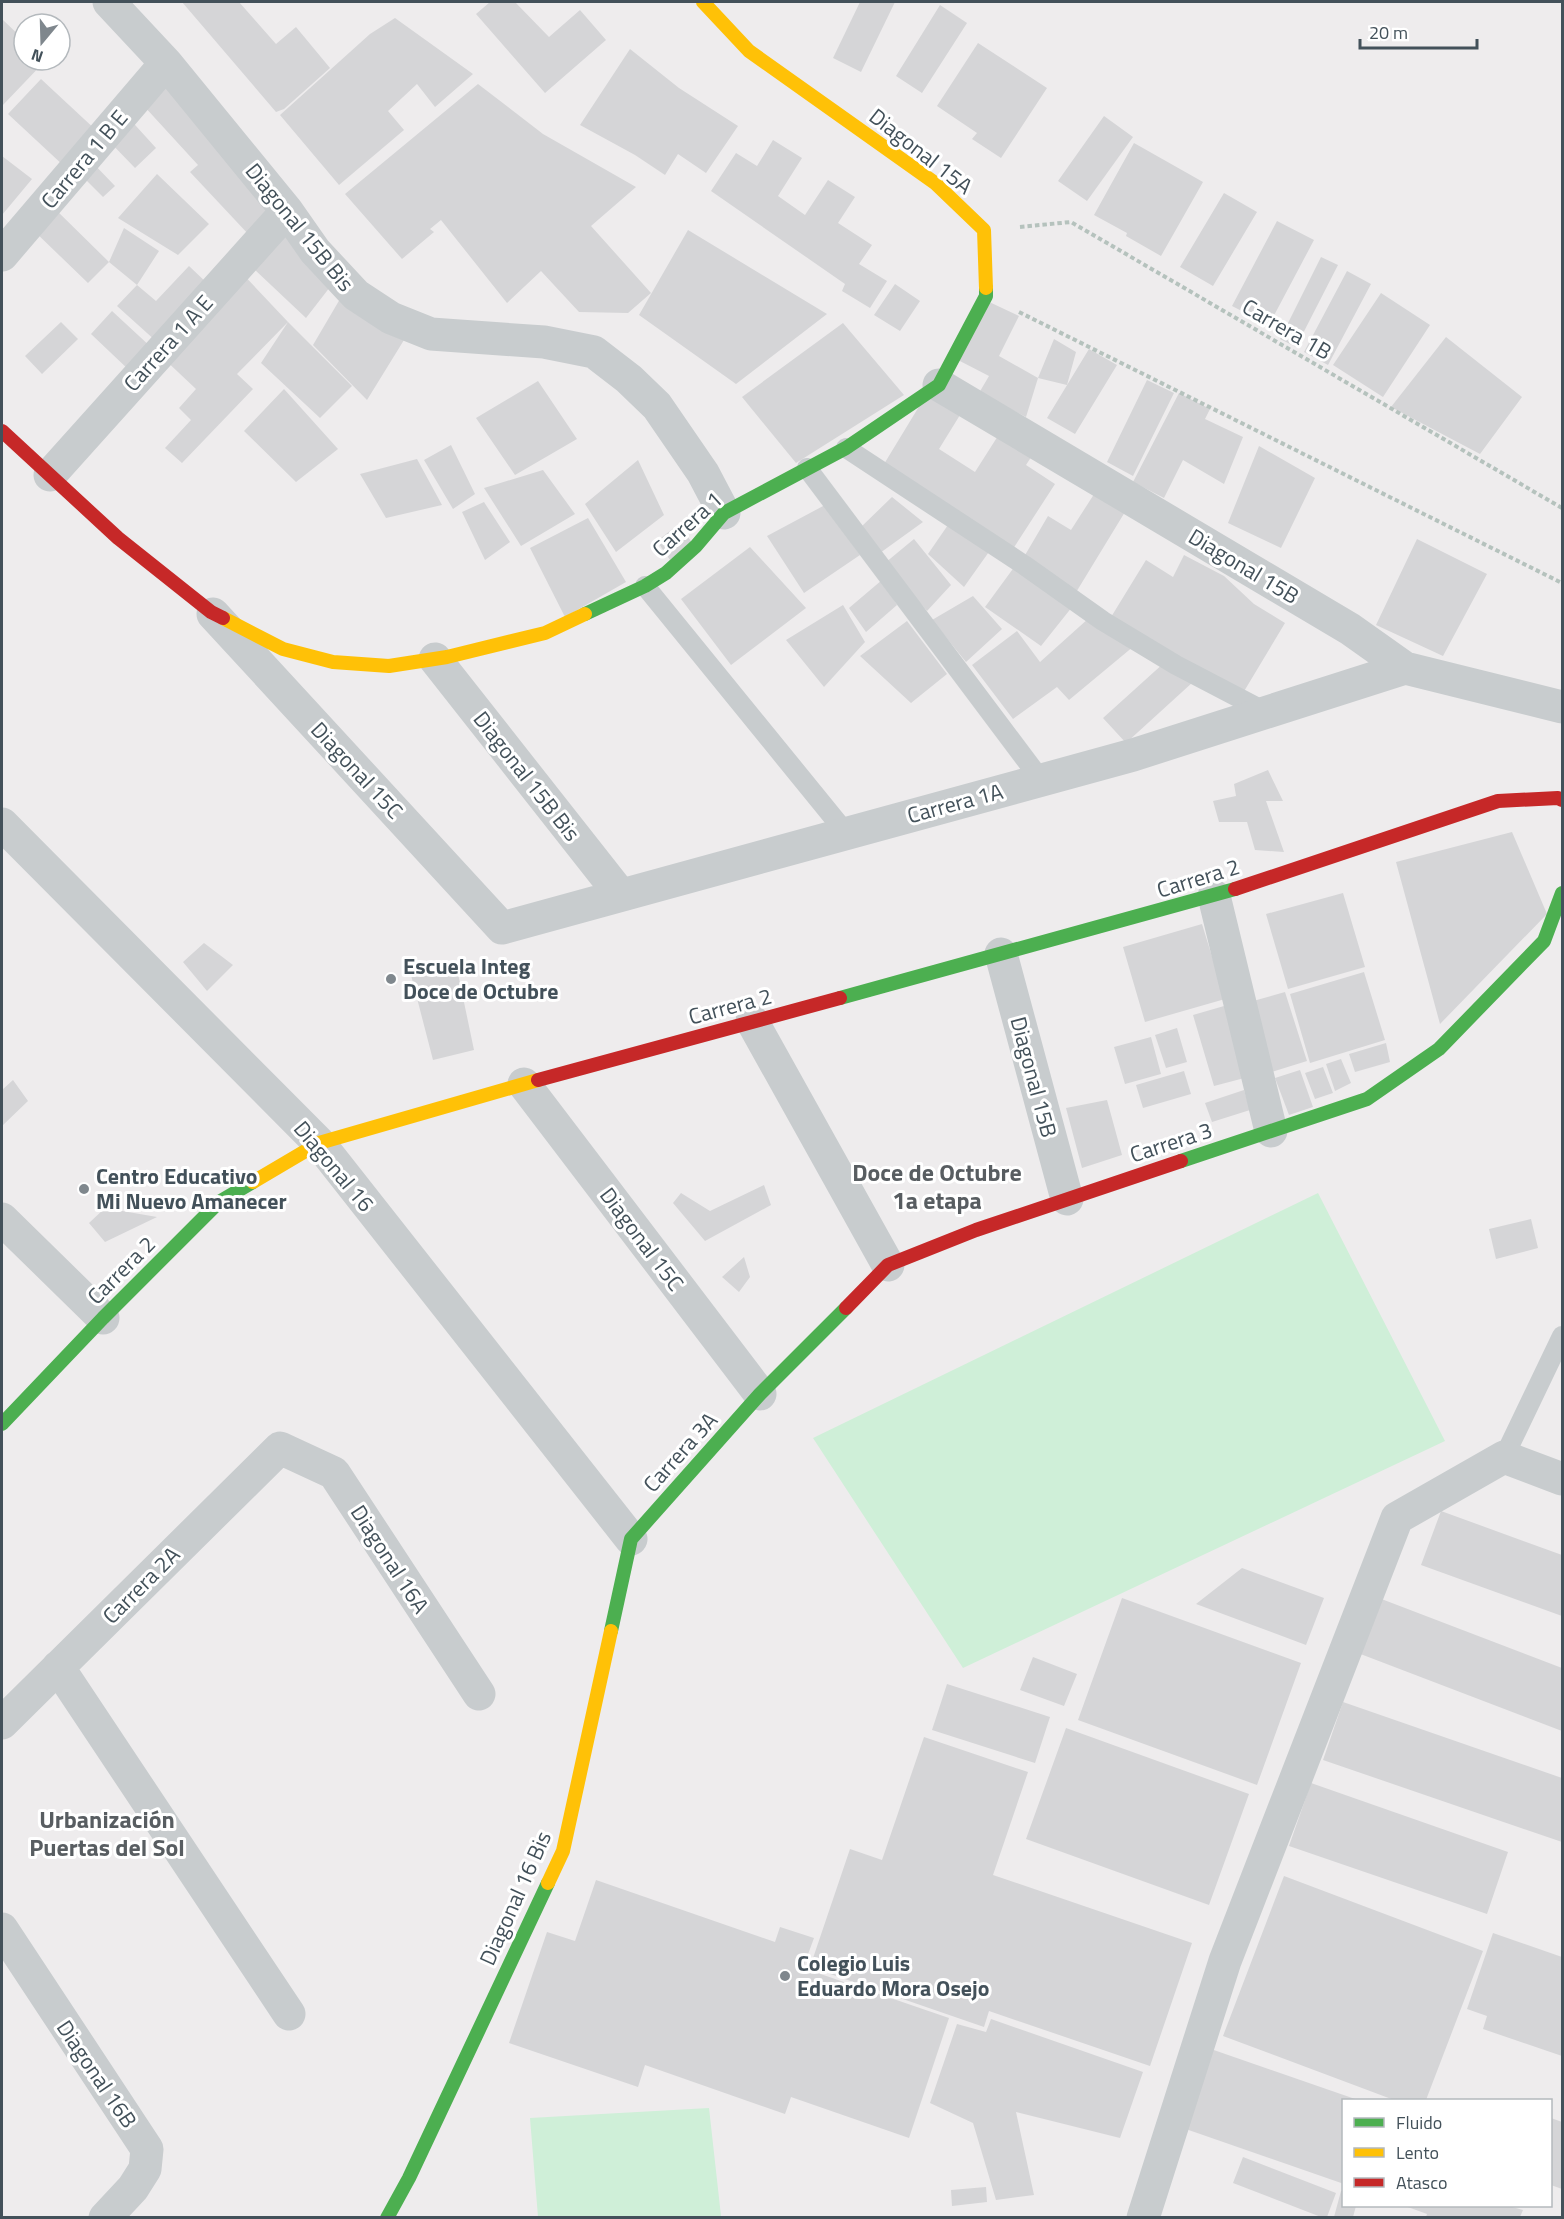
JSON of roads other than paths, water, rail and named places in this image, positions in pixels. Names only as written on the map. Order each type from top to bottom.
[{"type":"street","name":"Diagonal 15B Bis","points":[[109,2],[166,63],[287,211],[315,251],[356,295],[391,318],[431,334],[544,342],[594,352],[630,379],[657,406],[703,473],[724,513]]},
{"type":"street","name":"Diagonal 15A","points":[[703,2],[749,51],[935,183],[984,230],[986,296],[939,385]]},
{"type":"street","name":"Carrera 1 B E","points":[[2,255],[166,63]]},
{"type":"street","name":"Carrera 1 A E","points":[[50,475],[287,211]]},
{"type":"street","name":"Carrera 1","points":[[441,658],[545,633],[645,586],[666,573],[696,546],[724,513],[846,448],[939,385]]},
{"type":"street","name":"Diagonal 15B","points":[[939,385],[1350,629],[1405,668],[1563,707]]},
{"type":"street","name":"Diagonal 15C","points":[[2,431],[118,538],[211,612],[502,928]]},
{"type":"street","name":"Diagonal 15C","points":[[211,612],[283,649],[333,662],[389,666],[441,658]]},
{"type":"street","name":"Diagonal 15B Bis","points":[[441,658],[620,894]]},
{"type":"street","name":"Carrera 1A","points":[[502,928],[1133,755],[1405,668]]},
{"type":"street","name":"Carrera 2","points":[[2,1424],[103,1318],[219,1202],[319,1143],[752,1021],[1214,896],[1498,801],[1558,798],[1563,800]]},
{"type":"street","name":"Diagonal 16","points":[[2,824],[319,1143],[631,1539]]},
{"type":"street","name":"Carrera 3","points":[[760,1394],[888,1265],[976,1230],[1367,1099],[1439,1049],[1544,941],[1563,893]]},
{"type":"street","points":[[1214,896],[1271,1131]]},
{"type":"street","name":"Diagonal 15B","points":[[1001,954],[1067,1199]]},
{"type":"street","points":[[752,1021],[888,1265]]},
{"type":"street","name":"Diagonal 15C","points":[[524,1084],[760,1394]]},
{"type":"street","points":[[2,1219],[103,1318]]},
{"type":"street","name":"Carrera 3A","points":[[631,1539],[760,1394]]},
{"type":"street","name":"Carrera 2A","points":[[2,1723],[280,1448]]},
{"type":"street","name":"Diagonal 16A","points":[[280,1448],[334,1473],[479,1694]]},
{"type":"street","points":[[1143,2217],[1225,1961],[1397,1518],[1504,1456],[1563,1479]]},
{"type":"street","name":"Diagonal 16 Bis","points":[[387,2217],[409,2178],[563,1851],[631,1539]]},
{"type":"street","points":[[58,1667],[289,2014]]},
{"type":"street","name":"Diagonal 16B","points":[[2,1929],[147,2149],[145,2169],[133,2188],[105,2217]]},
{"type":"lane","points":[[846,448],[1024,565],[1103,621],[1176,665],[1266,712]]},
{"type":"lane","points":[[807,468],[1041,780]]},
{"type":"lane","points":[[645,586],[846,833]]},
{"type":"lane","points":[[1504,1456],[1563,1336]]},
{"type":"place","name":"Escuela Integ Doce de Octubre","points":[[391,979]]},
{"type":"place","name":"Centro Educativo Mi Nuevo Amanecer","points":[[84,1189]]},
{"type":"place","name":"Colegio Luis Eduardo Mora Osejo","points":[[785,1976]]},
{"type":"district","name":"Doce de Octubre 1a etapa","points":[[937,1186]]},
{"type":"district","name":"Urbanización Puertas del Sol","points":[[107,1833]]}]
